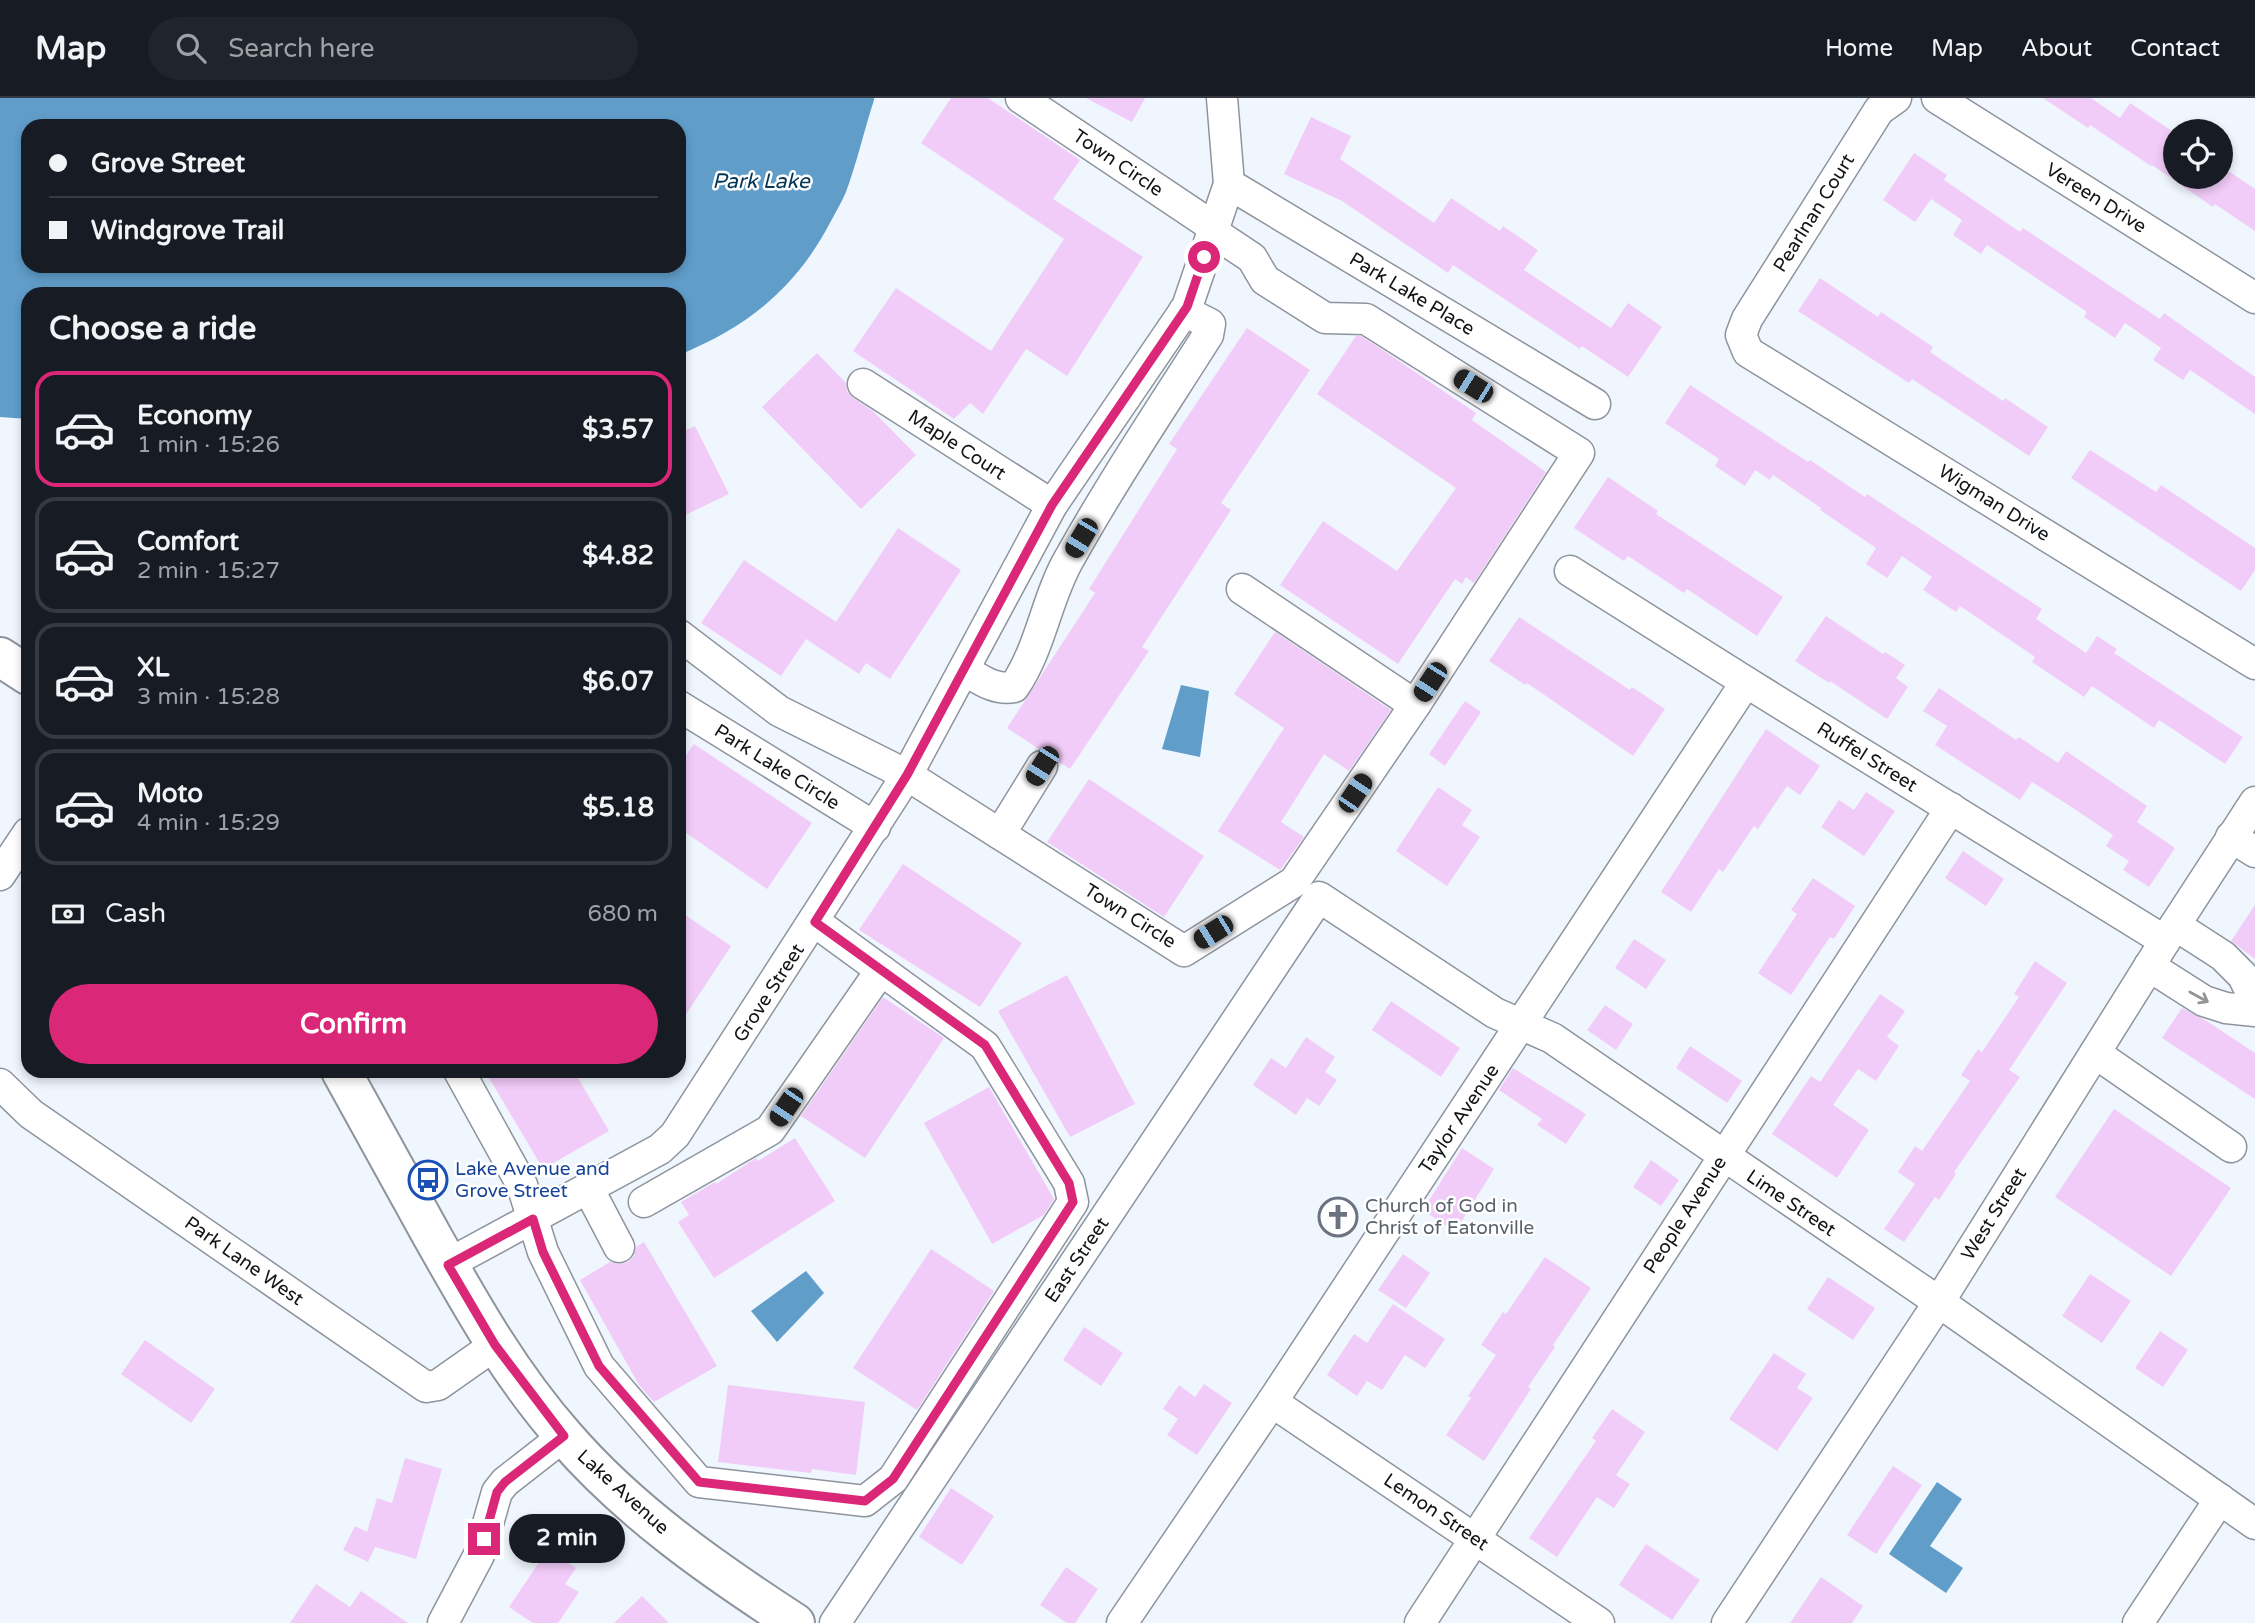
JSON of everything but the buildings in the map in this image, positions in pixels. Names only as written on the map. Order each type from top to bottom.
[{"type":"main road","points":[[0,657],[21,670]]},
{"type":"main road","name":"Lake Avenue","points":[[345,1078],[495,1345],[564,1436],[607,1480],[685,1548],[795,1623]]},
{"type":"street","name":"Town Circle","points":[[686,640],[779,712],[907,775],[1184,951],[1294,882],[1415,705],[1579,453],[1366,319],[1325,318],[1265,280],[1252,258],[1021,98]]},
{"type":"street","name":"Grove Street","points":[[448,1265],[660,1149],[676,1135],[907,775],[1056,499],[1184,311],[1229,184],[1222,98]]},
{"type":"street","name":"Pearlnan Court","points":[[1741,335],[1747,319],[1879,110],[1896,98]]},
{"type":"street","name":"Vereen Drive","points":[[1937,98],[2255,298]]},
{"type":"street","name":"Park Lake Place","points":[[1229,184],[1595,404]]},
{"type":"street","points":[[964,670],[988,684],[1005,689],[1014,687],[1039,638],[1068,560],[1209,335],[1210,324],[1184,311]]},
{"type":"street","name":"Wigman Drive","points":[[1741,335],[1748,352],[2255,664]]},
{"type":"street","name":"Maple Court","points":[[863,384],[1056,499],[1095,516]]},
{"type":"street","name":"Ruffel Street","points":[[1570,570],[1951,808],[2170,932],[2223,956],[2243,976],[2255,1001]]},
{"type":"street","points":[[1242,589],[1415,705]]},
{"type":"street","points":[[1004,595],[1047,614]]},
{"type":"street","name":"Taylor Avenue","points":[[1122,1623],[1272,1402],[1746,682]]},
{"type":"street","name":"Park Lake Circle","points":[[686,710],[875,827]]},
{"type":"street","points":[[1000,834],[1042,766]]},
{"type":"street","name":"West Street","points":[[1727,1623],[1939,1302],[2170,932],[2243,844],[2255,802]]},
{"type":"street","name":"People Avenue","points":[[1420,1623],[1951,808]]},
{"type":"street","points":[[0,875],[21,844]]},
{"type":"street","name":"Lime Street","points":[[1319,897],[1495,1013],[1552,1038],[1939,1302],[2220,1499],[2253,1519]]},
{"type":"street","name":"East Street","points":[[835,1623],[1319,897]]},
{"type":"street","points":[[463,1078],[522,1185],[543,1252],[599,1366],[699,1482],[865,1501],[893,1479],[1073,1202],[1069,1183],[985,1045],[815,922]]},
{"type":"street","points":[[2149,966],[2204,1001],[2226,1008],[2255,1012]]},
{"type":"street","points":[[644,1202],[770,1130],[881,970]]},
{"type":"street","points":[[2095,1053],[2231,1147]]},
{"type":"street","name":"Park Lane West","points":[[0,1084],[31,1114],[426,1387],[438,1385],[495,1345]]},
{"type":"street","points":[[588,1188],[619,1247]]},
{"type":"street","name":"Lemon Street","points":[[1272,1402],[1599,1623]]},
{"type":"street","points":[[451,1620],[479,1555],[497,1492],[505,1482],[564,1436]]},
{"type":"street","points":[[2138,1623],[2220,1499]]},
{"type":"water","name":"Park Lake","points":[[0,98],[874,98],[846,192],[817,245],[802,266],[786,285],[749,318],[686,352],[686,287],[21,287],[21,418],[0,417]]},
{"type":"water","points":[[1181,685],[1209,691],[1200,757],[1162,749]]},
{"type":"water","points":[[806,1271],[824,1293],[777,1342],[751,1311]]},
{"type":"water","points":[[1937,1482],[1962,1499],[1930,1546],[1963,1568],[1946,1593],[1889,1554]]},
{"type":"place","name":"Lake Avenue and Grove Street","points":[[428,1180]]},
{"type":"place","name":"Church of God in Christ of Eatonville","points":[[1338,1217]]},
{"type":"route","points":[[484,1539],[497,1492],[505,1482],[564,1436],[528,1391],[478,1320],[448,1265],[533,1219],[543,1252],[599,1366],[699,1482],[865,1501],[893,1479],[1073,1202],[1069,1183],[985,1045],[815,922],[907,775],[1052,505],[1187,307],[1204,257]]}]
